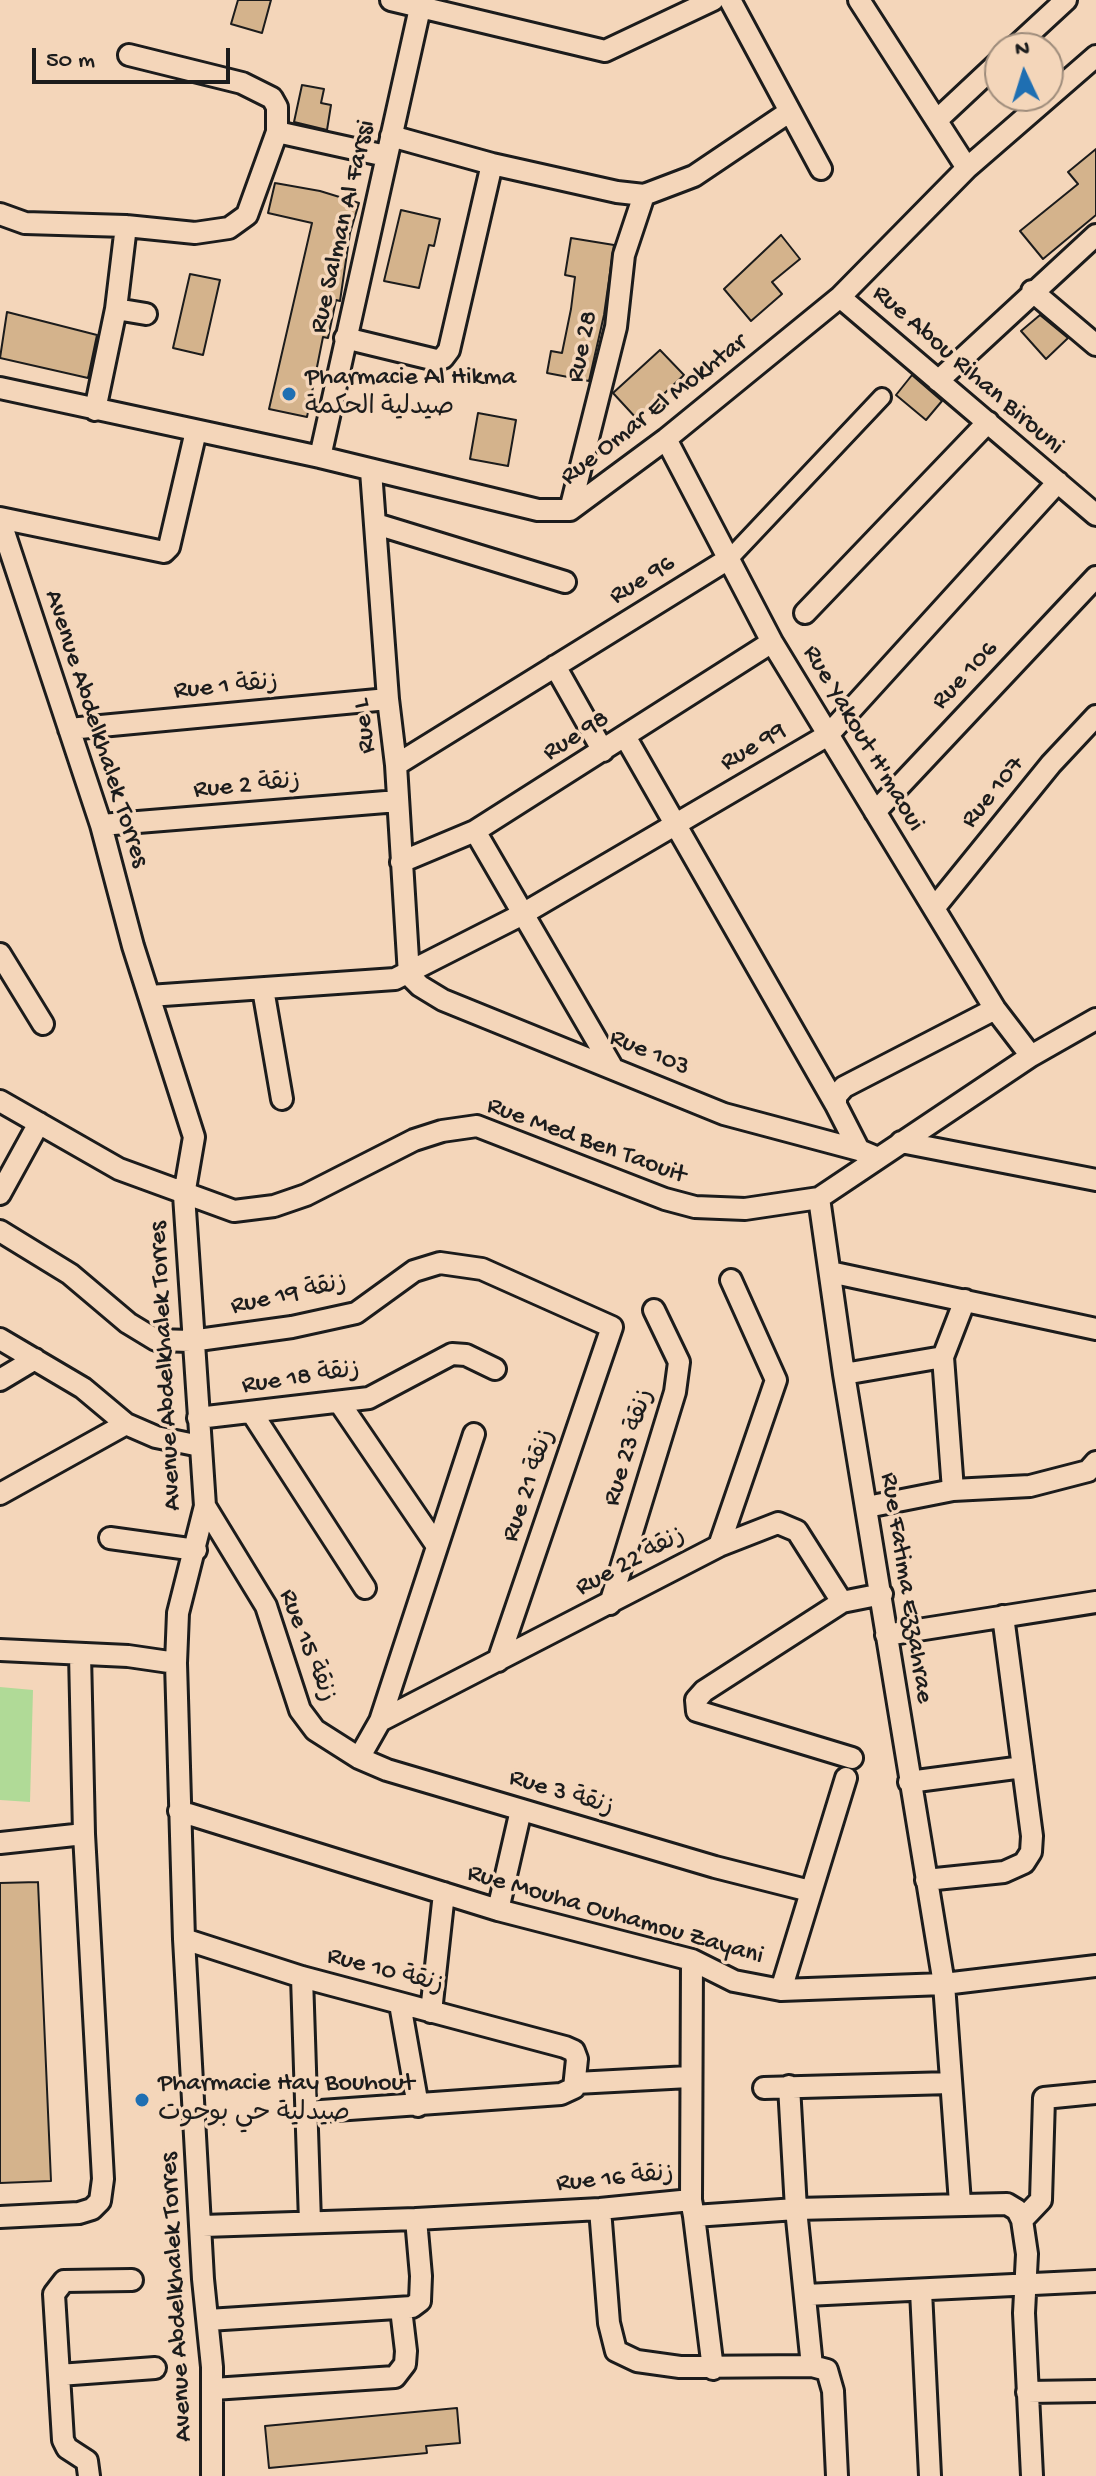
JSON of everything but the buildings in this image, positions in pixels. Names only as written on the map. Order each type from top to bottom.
[{"type":"street","points":[[391,0],[420,8],[464,8],[605,51],[713,0]]},
{"type":"street","points":[[730,0],[821,169]]},
{"type":"street","points":[[859,0],[967,168]]},
{"type":"street","points":[[1031,32],[1066,0]]},
{"type":"street","name":"Rue Salman Al Farssi","points":[[320,457],[420,8]]},
{"type":"street","points":[[0,214],[25,223],[126,226],[195,233],[215,232],[240,222],[252,206],[277,132],[277,107],[264,91],[189,68],[129,55]]},
{"type":"street","name":"Rue Omar El Mokhtar","points":[[0,388],[320,457],[538,510],[570,510],[666,439],[840,297],[967,168],[1096,56]]},
{"type":"street","points":[[937,120],[984,76]]},
{"type":"street","points":[[277,132],[388,146],[644,195],[694,176],[789,112]]},
{"type":"street","points":[[345,338],[436,360],[443,358],[449,350],[492,164]]},
{"type":"street","name":"Rue 28","points":[[570,510],[616,327],[624,255],[644,195]]},
{"type":"street","points":[[95,410],[116,309],[126,226]]},
{"type":"street","points":[[938,381],[1096,235]]},
{"type":"street","points":[[1032,291],[1096,345]]},
{"type":"street","name":"Rue Abou Rihan Birouni","points":[[840,297],[1096,515]]},
{"type":"street","points":[[116,309],[146,314]]},
{"type":"street","name":"Rue 96","points":[[396,765],[730,558],[882,397]]},
{"type":"street","points":[[805,613],[988,422]]},
{"type":"street","points":[[0,519],[164,552],[169,547],[196,431]]},
{"type":"street","name":"Rue Yakout H'maoui","points":[[666,439],[772,642],[995,1009],[1031,1056]]},
{"type":"street","name":"Rue L","points":[[371,471],[396,765],[409,975]]},
{"type":"street","name":"Rue 99","points":[[149,996],[375,982],[409,975],[521,915],[828,735],[1058,482]]},
{"type":"street","name":"Avenue Abdelkhalek Torres","points":[[0,519],[101,825],[149,996],[194,1137],[184,1195],[191,1341],[205,1506],[178,1613],[176,1663],[184,1939],[213,2389],[212,2476]]},
{"type":"street","points":[[376,524],[565,582]]},
{"type":"street","name":"Rue 106","points":[[875,812],[1096,577]]},
{"type":"street","name":"Rue 98","points":[[401,862],[475,831],[626,738],[772,642]]},
{"type":"street","points":[[555,666],[603,751]]},
{"type":"street","name":"Rue 1 زنقة","points":[[69,729],[388,699]]},
{"type":"street","name":"Rue 107","points":[[935,907],[1051,764],[1096,716]]},
{"type":"street","points":[[626,738],[836,1105],[869,1154]]},
{"type":"street","name":"Rue 2 زنقة","points":[[101,825],[398,801]]},
{"type":"street","points":[[475,831],[521,915],[611,1065]]},
{"type":"street","points":[[0,954],[6,974],[43,1024]]},
{"type":"street","name":"Rue 103","points":[[409,975],[443,1000],[611,1065],[724,1114],[869,1154]]},
{"type":"street","points":[[263,989],[282,1099]]},
{"type":"street","points":[[836,1105],[836,1096],[844,1087],[995,1009]]},
{"type":"street","name":"Rue Med Ben Taouit","points":[[0,1101],[119,1169],[234,1211],[274,1206],[306,1195],[414,1140],[442,1131],[477,1126],[695,1207],[745,1209],[819,1198],[869,1154],[901,1142],[1031,1056],[1096,1019]]},
{"type":"street","points":[[0,1194],[39,1123]]},
{"type":"street","points":[[901,1142],[1096,1180]]},
{"type":"street","name":"Rue Fatima Ezzahrae","points":[[819,1198],[844,1374],[944,1984]]},
{"type":"street","name":"Rue 19 زنقة","points":[[0,1231],[70,1274],[128,1323],[156,1340],[191,1341],[292,1327],[356,1313],[414,1271],[440,1263],[482,1269],[612,1327]]},
{"type":"street","points":[[830,1272],[1096,1329]]},
{"type":"street","points":[[719,1546],[776,1380],[731,1280]]},
{"type":"street","points":[[953,1490],[943,1357],[965,1300]]},
{"type":"street","name":"Rue 23 زنقة","points":[[610,1604],[675,1392],[679,1362],[654,1310]]},
{"type":"street","name":"Rue 21 زنقة","points":[[498,1661],[612,1327]]},
{"type":"street","points":[[0,1339],[83,1388],[126,1424],[156,1437],[200,1446]]},
{"type":"street","name":"Rue 18 زنقة","points":[[198,1418],[339,1402],[384,1392],[452,1354],[466,1355],[495,1369]]},
{"type":"street","points":[[844,1374],[943,1357]]},
{"type":"street","points":[[0,1380],[35,1359]]},
{"type":"street","points":[[339,1402],[437,1546]]},
{"type":"street","points":[[252,1413],[365,1588]]},
{"type":"street","points":[[0,1494],[126,1424]]},
{"type":"street","points":[[359,1758],[380,1721],[474,1434]]},
{"type":"street","points":[[867,1507],[953,1490],[1042,1484],[1088,1471],[1096,1462]]},
{"type":"street","name":"Rue 15 زنقة","points":[[205,1506],[273,1620],[307,1724]]},
{"type":"street","name":"Rue 22 زنقة","points":[[380,1721],[719,1546],[778,1523],[787,1524],[797,1531],[842,1602]]},
{"type":"street","points":[[110,1538],[196,1550]]},
{"type":"street","points":[[852,1758],[697,1711],[696,1700],[704,1691],[842,1602],[882,1594]]},
{"type":"street","points":[[886,1635],[1096,1602]]},
{"type":"street","points":[[926,1880],[1004,1872],[1024,1863],[1031,1852],[1032,1836],[1003,1616]]},
{"type":"street","points":[[0,1650],[176,1663]]},
{"type":"street","points":[[0,2217],[79,2213],[92,2209],[100,2201],[104,2157],[84,1834],[80,1654]]},
{"type":"street","name":"Rue 3 زنقة","points":[[307,1724],[359,1758],[387,1770],[715,1867],[810,1891]]},
{"type":"street","points":[[909,1782],[1023,1767]]},
{"type":"street","points":[[781,1990],[846,1778]]},
{"type":"street","points":[[498,1910],[521,1810]]},
{"type":"street","name":"Rue Mouha Ouhamou Zayani","points":[[179,1811],[498,1910],[692,1960],[734,1981],[781,1990],[944,1984],[1096,1966]]},
{"type":"street","points":[[0,1843],[84,1834]]},
{"type":"street","points":[[431,2012],[444,1893]]},
{"type":"street","name":"Rue 10 زنقة","points":[[184,1939],[302,1977],[574,2051],[576,2083]]},
{"type":"street","points":[[692,1960],[689,2077],[692,2208],[713,2369]]},
{"type":"street","points":[[302,1977],[310,2222]]},
{"type":"street","points":[[944,1984],[960,2203]]},
{"type":"street","points":[[400,2004],[418,2106]]},
{"type":"street","points":[[307,2112],[561,2094],[574,2088],[576,2083],[689,2077]]},
{"type":"street","points":[[764,2088],[951,2083]]},
{"type":"street","points":[[789,2086],[796,2209],[812,2366]]},
{"type":"street","points":[[1032,2476],[1027,2392],[1027,2254],[1022,2220],[1038,2205],[1042,2195],[1044,2098],[1096,2093]]},
{"type":"street","name":"Rue 16 زنقة","points":[[203,2226],[600,2209],[796,2209],[960,2203],[1007,2204],[1017,2210],[1022,2220]]},
{"type":"street","points":[[600,2209],[611,2342],[626,2359],[713,2369],[812,2366],[827,2370],[832,2380],[837,2476]]},
{"type":"street","points":[[208,2320],[401,2309],[418,2305],[421,2276],[416,2219]]},
{"type":"street","points":[[89,2476],[87,2461],[67,2448],[63,2440],[54,2294],[64,2281],[132,2280]]},
{"type":"street","points":[[806,2295],[1096,2281]]},
{"type":"street","points":[[921,2291],[930,2476]]},
{"type":"street","points":[[213,2389],[395,2377],[405,2364],[401,2309]]},
{"type":"street","points":[[59,2375],[155,2368]]},
{"type":"street","points":[[1027,2392],[1096,2391]]},
{"type":"green space","points":[[0,1687],[33,1690],[30,1802],[0,1800]]},
{"type":"place","name":"Pharmacie Al Hikma صيدلية الحكمة","points":[[289,394]]},
{"type":"place","name":"Pharmacie Hay Bouhout صيدلية حي بوحوت","points":[[142,2100]]}]
